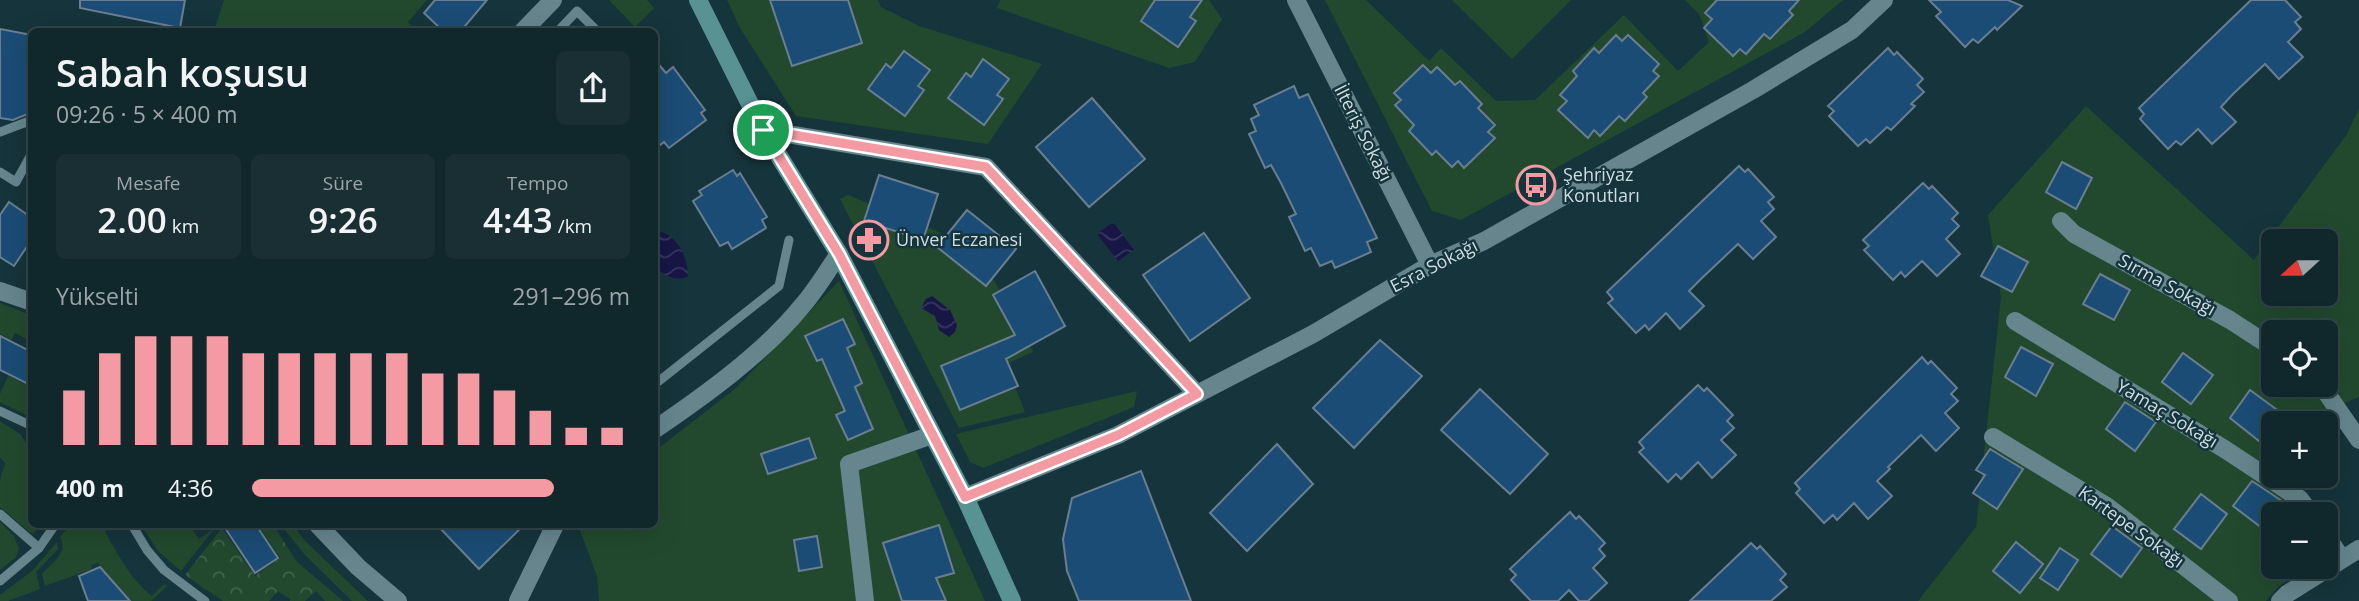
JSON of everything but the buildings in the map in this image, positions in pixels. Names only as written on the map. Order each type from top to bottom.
[{"type":"street","points":[[698,0],[763,130],[839,254],[965,497],[1012,601]]},
{"type":"street","name":"İlteriş Sokağı","points":[[1296,0],[1430,265]]},
{"type":"street","name":"Esra Sokağı","points":[[965,497],[1118,435],[1313,334],[1430,265],[1484,241],[1752,90],[1852,30],[1884,0]]},
{"type":"street","points":[[525,28],[548,2]]},
{"type":"street","points":[[763,130],[986,167],[1197,394]]},
{"type":"street","name":"Sırma Sokağı","points":[[2061,221],[2074,233],[2261,340]]},
{"type":"street","points":[[658,427],[779,332],[803,306],[839,254]]},
{"type":"street","points":[[0,291],[28,301]]},
{"type":"street","name":"Yamaç Sokağı","points":[[2015,321],[2226,450],[2302,502]]},
{"type":"street","points":[[2329,397],[2359,440]]},
{"type":"street","points":[[865,601],[849,464],[932,435]]},
{"type":"street","name":"Kartepe Sokağı","points":[[1993,437],[2108,507],[2229,601]]},
{"type":"street","points":[[321,528],[358,567],[398,601]]},
{"type":"street","points":[[519,601],[554,528]]},
{"type":"street","points":[[2280,601],[2359,548]]},
{"type":"street","points":[[2338,553],[2342,559]]},
{"type":"lane","points":[[561,28],[577,11],[594,28]]},
{"type":"lane","points":[[0,132],[28,122]]},
{"type":"lane","points":[[0,172],[16,182],[28,160]]},
{"type":"lane","points":[[658,381],[779,286],[789,240]]},
{"type":"lane","points":[[0,411],[28,424]]},
{"type":"lane","points":[[22,421],[28,431]]},
{"type":"lane","points":[[0,514],[39,548]]},
{"type":"lane","points":[[0,581],[39,548],[53,528]]},
{"type":"lane","points":[[134,528],[164,570],[205,601]]},
{"type":"green space","points":[[224,0],[427,0],[408,22],[413,28],[215,28]]},
{"type":"green space","points":[[609,0],[647,0],[654,8],[635,27]]},
{"type":"green space","points":[[727,0],[878,0],[881,7],[919,26],[1042,64],[988,144],[796,116],[740,28]]},
{"type":"green space","points":[[1000,0],[1209,0],[1222,19],[1195,62],[1169,68],[997,8]]},
{"type":"green space","points":[[1325,0],[1366,0],[1429,61],[1441,48],[1496,101],[1535,100],[1624,15],[1678,71],[1709,42],[1699,14],[1685,0],[1843,0],[1805,32],[1461,220],[1432,211]]},
{"type":"green space","points":[[1452,0],[1571,0],[1512,59]]},
{"type":"green space","points":[[2086,106],[2254,260],[2261,251],[2261,306],[2338,306],[2338,229],[2277,229],[2347,134],[2359,108],[2359,397],[2327,411],[2261,411],[2261,488],[2299,488],[2313,502],[2261,502],[2261,579],[2290,579],[2279,586],[2266,601],[1918,601],[1976,527],[2001,297],[1988,215]]},
{"type":"green space","points":[[848,195],[941,233],[994,280],[1033,352],[1006,364],[1025,412],[959,428],[840,199]]},
{"type":"green space","points":[[839,281],[985,601],[599,601],[597,576],[579,528],[658,528],[658,449],[736,388]]},
{"type":"green space","points":[[0,303],[28,314],[28,340],[15,333],[11,340],[0,334]]},
{"type":"green space","points":[[8,376],[28,386],[28,416],[0,402],[0,394]]},
{"type":"green space","points":[[1137,391],[1134,407],[983,468],[970,462],[956,434]]},
{"type":"green space","points":[[0,421],[20,434],[28,446],[28,528],[39,528],[32,534],[0,507],[0,481],[5,463],[0,457]]},
{"type":"green space","points":[[0,522],[14,536],[19,549],[16,557],[0,570]]},
{"type":"green space","points":[[68,528],[108,528],[105,532],[126,566],[152,596],[164,584],[167,586],[151,601],[130,601],[98,563],[91,565],[92,569],[45,586],[42,574],[61,553],[60,537]]},
{"type":"green space","points":[[143,528],[191,528],[199,539],[214,529],[181,571],[158,551]]},
{"type":"green space","points":[[222,528],[255,576],[280,558],[260,528],[275,528],[297,562],[343,601],[325,601],[316,591],[305,601],[290,601],[278,591],[269,601],[223,601],[185,575]]},
{"type":"green space","points":[[283,528],[295,528],[306,542],[368,601],[352,601],[305,555]]},
{"type":"green space","points":[[57,542],[58,549],[36,572],[40,589],[8,601],[0,601],[0,595],[32,571]]},
{"type":"water","points":[[1113,222],[1134,250],[1118,261],[1097,234]]},
{"type":"water","points":[[658,232],[669,235],[679,246],[686,261],[688,276],[673,278],[659,270]]},
{"type":"water","points":[[932,296],[950,310],[957,325],[955,332],[949,337],[939,330],[935,316],[921,308],[926,299]]},
{"type":"place","name":"Şehriyaz Konutları","points":[[1536,185]]},
{"type":"place","name":"Ünver Eczanesi","points":[[869,240]]},
{"type":"route","points":[[763,130],[986,167],[1197,394],[1118,435],[965,497],[839,254],[763,130]]}]
